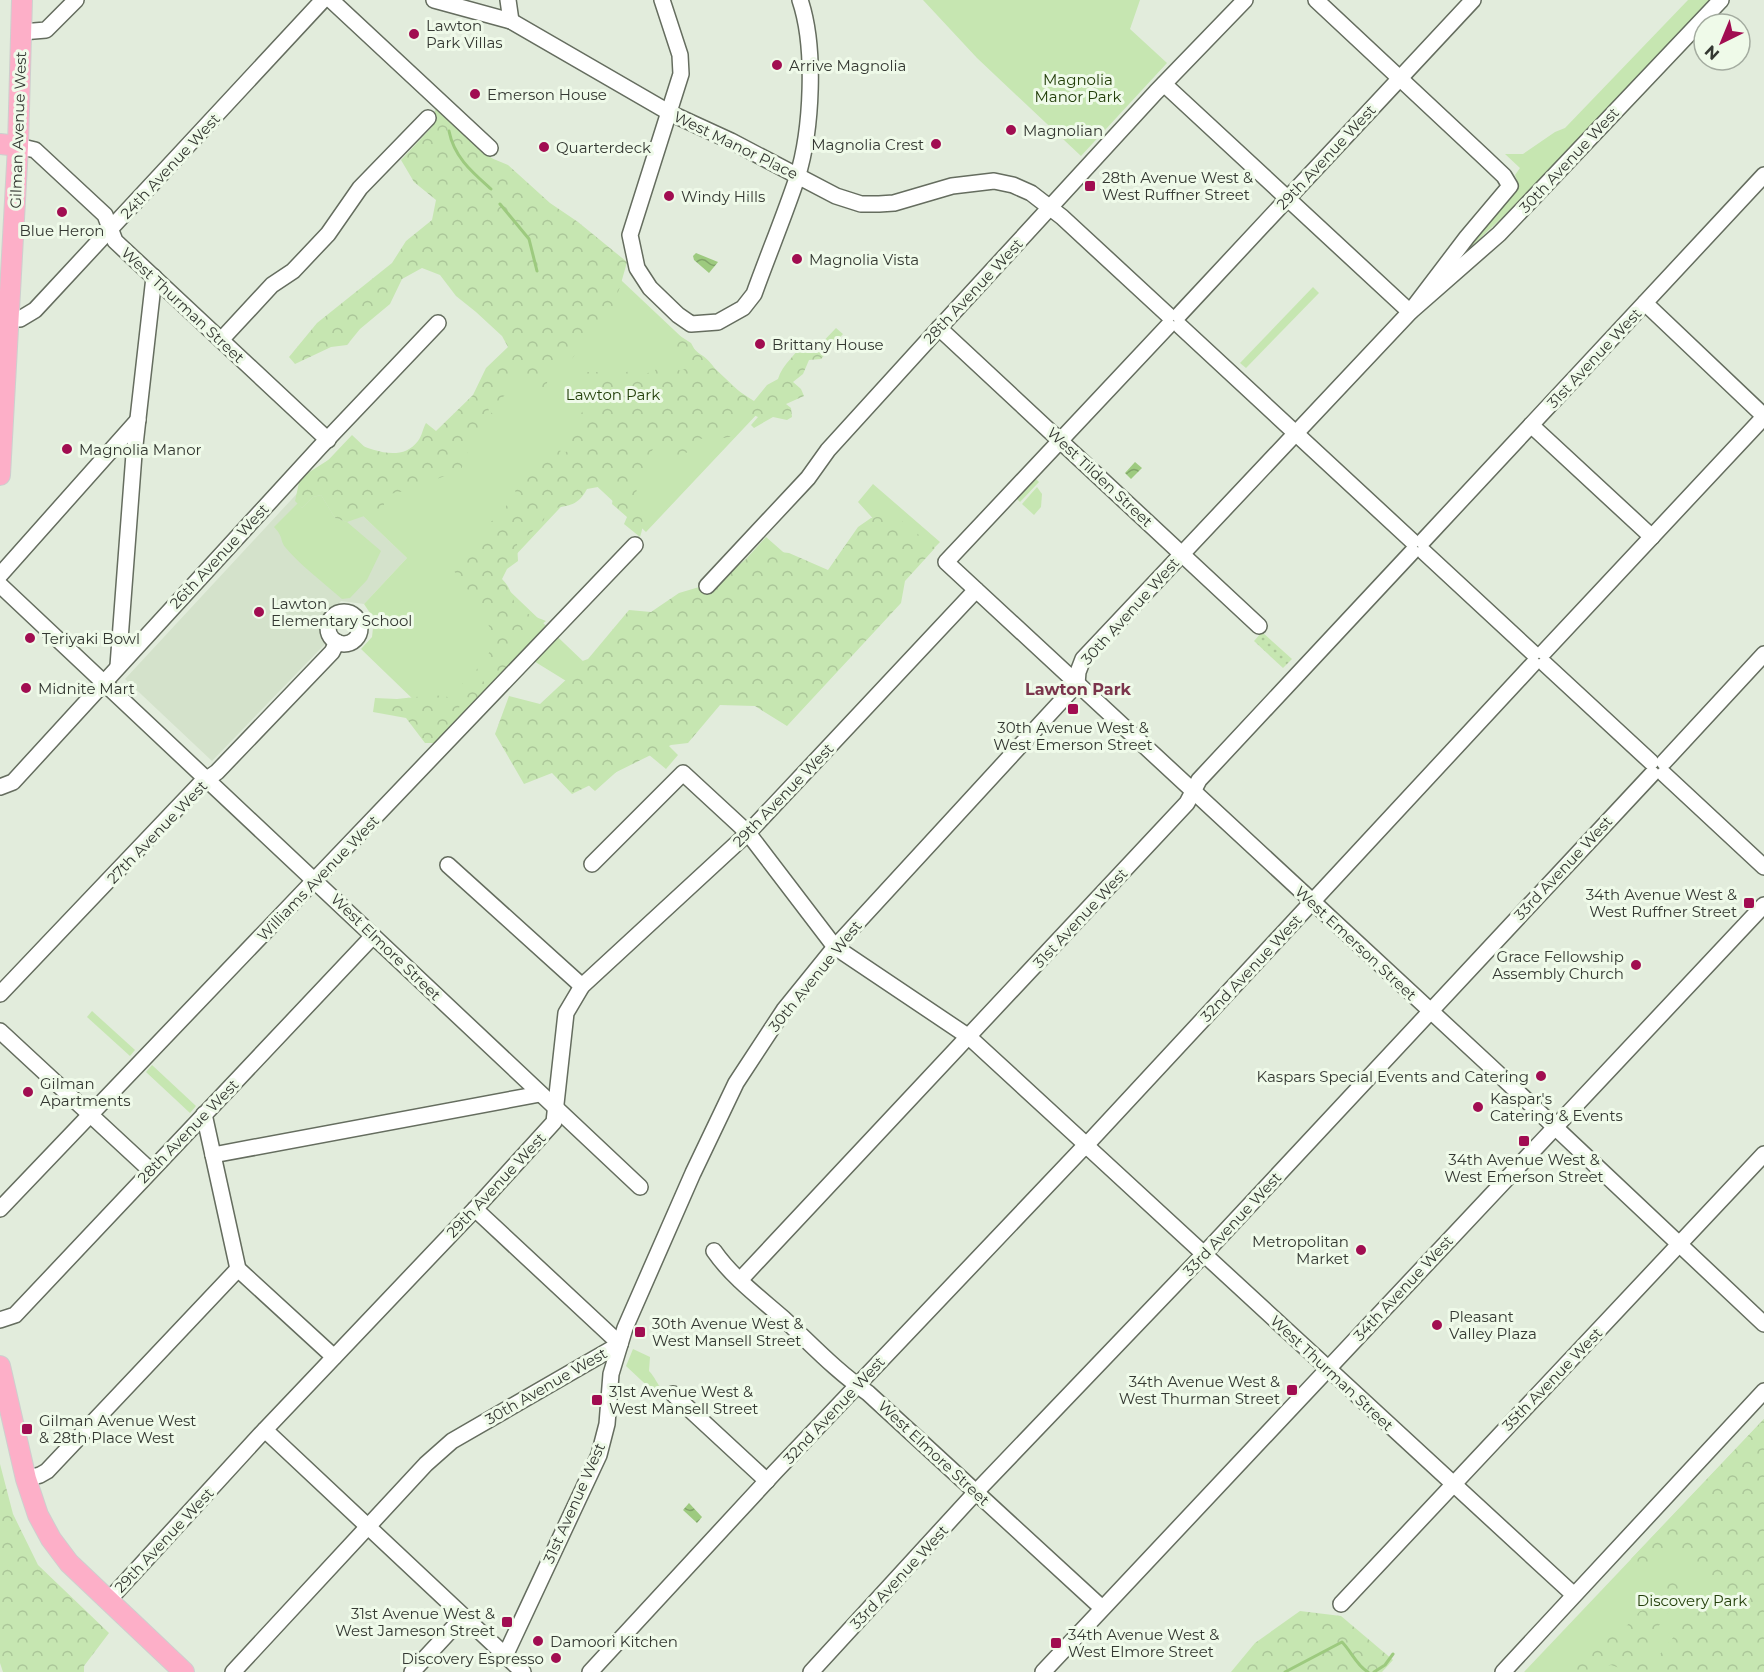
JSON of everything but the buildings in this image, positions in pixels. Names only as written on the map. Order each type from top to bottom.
[{"type":"main road","name":"Gilman Avenue West","points":[[0,475],[9,318],[9,145],[22,32],[22,0]]},
{"type":"main road","points":[[0,1366],[26,1479],[38,1515],[51,1539],[69,1563],[184,1672]]},
{"type":"street","points":[[22,32],[46,30],[76,0]]},
{"type":"street","name":"24th Avenue West","points":[[9,318],[20,319],[35,310],[323,0]]},
{"type":"street","points":[[331,0],[490,148]]},
{"type":"street","name":"West Manor Place","points":[[435,0],[511,21],[670,113],[836,196],[861,204],[894,203],[952,186],[994,181],[1013,185],[1031,194],[1072,226],[1764,867]]},
{"type":"street","points":[[508,0],[511,21]]},
{"type":"street","points":[[662,0],[680,55],[681,74],[630,235],[637,268],[650,288],[678,315],[691,324],[718,322],[743,308],[754,294],[798,175],[810,90],[809,45],[800,0]]},
{"type":"street","name":"28th Avenue West","points":[[706,586],[808,478],[828,450],[939,328],[1164,84],[1245,0]]},
{"type":"street","points":[[1316,0],[1400,77]]},
{"type":"street","name":"29th Avenue West","points":[[946,562],[1473,0]]},
{"type":"street","name":"30th Avenue West","points":[[233,1672],[426,1464],[452,1441],[620,1344],[689,1182],[736,1083],[784,1010],[835,947],[1077,684],[1078,672],[1083,659],[1182,553],[1410,312],[1499,234],[1721,0]]},
{"type":"street","name":"30th Avenue West","points":[[1400,77],[1504,176],[1510,186],[1467,237],[1410,312]]},
{"type":"street","points":[[1164,84],[1410,312]]},
{"type":"street","points":[[220,340],[272,285],[293,271],[328,234],[360,188],[428,118]]},
{"type":"street","name":"West Thurman Street","points":[[9,145],[35,150],[105,215],[115,241],[327,440]]},
{"type":"street","name":"31st Avenue West","points":[[740,1280],[1187,803],[1199,780],[1764,176]]},
{"type":"street","points":[[118,666],[138,420],[154,278]]},
{"type":"street","points":[[1645,303],[1764,416]]},
{"type":"street","name":"26th Avenue West","points":[[0,787],[13,782],[327,440],[438,323]]},
{"type":"street","name":"West Tilden Street","points":[[939,328],[1259,627]]},
{"type":"street","name":"32nd Avenue West","points":[[590,1672],[857,1385],[1086,1145],[1764,416]]},
{"type":"street","points":[[0,575],[138,420]]},
{"type":"street","points":[[1531,425],[1652,537]]},
{"type":"street","name":"Williams Avenue West","points":[[0,1209],[635,545]]},
{"type":"street","name":"West Emerson Street","points":[[946,562],[1764,1324]]},
{"type":"street","name":"West Elmore Street","points":[[0,585],[640,1186]]},
{"type":"street","name":"29th Avenue West","points":[[108,1601],[554,1122],[566,1013],[582,986],[748,833],[976,590]]},
{"type":"street","name":"27th Avenue West","points":[[0,994],[200,784],[218,772],[332,652],[337,642]]},
{"type":"street","name":"33rd Avenue West","points":[[811,1672],[976,1492],[1204,1254],[1764,654]]},
{"type":"street","name":"West Thurman Street","points":[[592,864],[684,773],[748,833],[835,947],[969,1037],[1574,1595]]},
{"type":"street","points":[[448,865],[582,986]]},
{"type":"street","name":"34th Avenue West","points":[[1043,1672],[1764,905]]},
{"type":"street","name":"28th Avenue West","points":[[0,1320],[15,1315],[372,936]]},
{"type":"street","points":[[0,1031],[150,1170]]},
{"type":"street","points":[[213,1155],[540,1094]]},
{"type":"street","points":[[204,1114],[238,1269],[334,1357]]},
{"type":"street","name":"35th Avenue West","points":[[1341,1604],[1764,1154]]},
{"type":"street","points":[[475,1209],[620,1344]]},
{"type":"street","name":"West Elmore Street","points":[[714,1251],[740,1280],[868,1393],[1102,1608]]},
{"type":"street","points":[[26,1479],[47,1471],[238,1269]]},
{"type":"street","name":"31st Avenue West","points":[[505,1656],[598,1455],[607,1424],[610,1374],[620,1344]]},
{"type":"street","points":[[1503,1672],[1764,1391]]},
{"type":"street","points":[[673,1394],[767,1481]]},
{"type":"street","points":[[265,1430],[523,1672]]},
{"type":"street","points":[[412,1672],[463,1617]]},
{"type":"shaded area","name":"Lawton Elementary School","points":[[317,472],[407,558],[364,604],[341,601],[323,620],[326,643],[212,761],[125,679]]},
{"type":"green space","name":"Magnolia Manor Park","points":[[923,0],[1140,0],[1130,29],[1167,63],[1081,156],[977,58]]},
{"type":"green space","points":[[1688,0],[1714,0],[1703,12],[1692,12],[1692,23],[1537,185],[1458,259],[1518,183],[1515,175],[1520,168],[1505,154],[1523,154],[1555,132],[1565,128]]},
{"type":"green space","points":[[436,106],[460,123],[472,150],[508,165],[550,203],[578,222],[627,262],[610,313],[570,361],[552,365],[545,390],[531,377],[511,376],[511,390],[488,410],[500,420],[492,431],[479,438],[469,448],[461,470],[453,477],[445,476],[400,492],[384,495],[384,514],[370,514],[347,522],[335,518],[321,495],[313,497],[302,508],[295,501],[300,478],[355,443],[388,453],[404,451],[412,447],[419,439],[426,423],[436,431],[473,395],[486,368],[508,347],[502,336],[456,296],[440,275],[422,268],[402,279],[390,304],[360,329],[347,345],[331,347],[295,364],[289,357],[317,323],[392,263],[406,241],[432,220],[436,200],[414,182],[401,160],[432,127]]},
{"type":"green space","name":"Lawton Park","points":[[450,119],[760,411],[646,532],[588,478],[495,577],[587,665],[705,604],[766,537],[823,587],[878,524],[858,502],[873,484],[940,542],[860,624],[714,697],[666,743],[678,755],[666,769],[642,749],[595,791],[533,736],[571,684],[537,663],[523,651],[446,731],[361,649],[372,637],[374,619],[364,604],[407,558],[317,472],[352,435],[406,486],[538,347]]},
{"type":"green space","points":[[1313,287],[1319,293],[1246,368],[1240,363]]},
{"type":"green space","points":[[836,328],[843,334],[821,359],[809,360],[803,374],[793,382],[801,389],[804,396],[786,404],[791,408],[792,417],[787,420],[773,417],[754,428],[751,425],[758,417],[749,413],[734,423],[733,436],[714,439],[695,438],[689,451],[679,458],[664,449],[664,444],[656,443],[637,485],[637,500],[643,522],[640,537],[624,524],[627,517],[612,504],[614,491],[609,485],[587,489],[583,496],[573,504],[545,512],[544,520],[517,543],[518,561],[507,569],[502,579],[508,586],[518,608],[546,621],[529,631],[527,640],[504,657],[510,669],[497,681],[485,676],[482,680],[492,690],[479,700],[466,697],[460,703],[457,720],[440,743],[425,743],[406,718],[373,712],[375,698],[397,699],[434,695],[448,697],[474,673],[486,658],[492,644],[489,625],[479,606],[454,571],[462,563],[483,527],[498,517],[515,494],[517,475],[529,461],[548,450],[566,452],[573,448],[571,438],[576,433],[574,419],[581,414],[585,406],[590,407],[590,390],[585,373],[605,372],[611,381],[619,381],[622,374],[629,371],[641,374],[654,372],[658,366],[664,367],[672,364],[680,371],[685,369],[673,338],[680,336],[691,343],[696,352],[708,360],[726,381],[754,401],[767,385],[778,379],[804,340],[815,350]]},
{"type":"green space","points":[[1035,478],[1039,482],[1020,502],[1016,498]]},
{"type":"green space","points":[[1037,487],[1042,494],[1041,507],[1034,515],[1022,504]]},
{"type":"green space","points":[[321,495],[335,518],[347,522],[381,551],[367,580],[350,598],[342,599],[298,560],[285,547],[274,527],[298,503],[302,508],[313,497]]},
{"type":"green space","points":[[893,514],[935,548],[905,581],[901,603],[787,726],[755,706],[720,705],[688,743],[671,745],[572,794],[552,773],[524,784],[495,734],[509,696],[540,704],[570,676],[574,664],[588,659],[629,610],[651,612],[679,593],[716,582],[749,557],[763,550],[789,553],[828,570],[858,527],[871,518]]},
{"type":"green space","points":[[1262,632],[1292,659],[1283,668],[1254,641]]},
{"type":"green space","points":[[92,1011],[135,1050],[130,1056],[87,1017]]},
{"type":"green space","points":[[152,1065],[196,1106],[190,1113],[146,1072]]},
{"type":"green space","points":[[633,1349],[650,1357],[649,1371],[662,1389],[666,1389],[657,1395],[626,1366]]},
{"type":"green space","name":"Discovery Park","points":[[1764,1419],[1764,1672],[1524,1672]]},
{"type":"green space","name":"Discovery Park","points":[[1764,1419],[1764,1672],[1630,1672],[1611,1665],[1593,1669],[1592,1672],[1561,1672],[1593,1649],[1602,1634],[1605,1621],[1622,1631],[1640,1611],[1656,1606],[1659,1585],[1670,1568],[1685,1577],[1681,1593],[1648,1642],[1653,1663],[1703,1603],[1714,1583],[1704,1567],[1673,1547],[1641,1566],[1631,1559]]},
{"type":"green space","points":[[0,1464],[13,1514],[38,1565],[109,1633],[84,1666],[84,1672],[3,1672],[0,1663]]},
{"type":"green space","points":[[1300,1611],[1341,1616],[1393,1660],[1382,1672],[1231,1672],[1255,1643]]},
{"type":"water","points":[[696,253],[718,262],[709,273],[694,260],[693,256]]},
{"type":"water","points":[[1135,462],[1142,468],[1131,479],[1125,473]]},
{"type":"water","points":[[689,1503],[702,1517],[697,1523],[683,1510]]},
{"type":"waterway","points":[[449,131],[459,156],[491,189]]},
{"type":"waterway","points":[[500,204],[529,239],[537,271]]},
{"type":"waterway","points":[[1285,1672],[1342,1642],[1368,1672]]},
{"type":"waterway","points":[[1374,1672],[1385,1665],[1393,1654]]},
{"type":"place","name":"Lawton Park Villas","points":[[414,34]]},
{"type":"place","name":"Arrive Magnolia","points":[[777,65]]},
{"type":"place","name":"Emerson House","points":[[475,94]]},
{"type":"place","name":"Magnolian","points":[[1011,130]]},
{"type":"place","name":"Magnolia Crest","points":[[936,144]]},
{"type":"place","name":"Quarterdeck","points":[[544,147]]},
{"type":"place","name":"28th Avenue West & West Ruffner Street","points":[[1090,186]]},
{"type":"place","name":"Windy Hills","points":[[669,196]]},
{"type":"place","name":"Blue Heron","points":[[62,212]]},
{"type":"place","name":"Magnolia Vista","points":[[797,259]]},
{"type":"place","name":"Brittany House","points":[[760,344]]},
{"type":"place","name":"Magnolia Manor","points":[[67,449]]},
{"type":"place","name":"Lawton Elementary School","points":[[259,612]]},
{"type":"place","name":"Teriyaki Bowl","points":[[30,638]]},
{"type":"place","name":"Midnite Mart","points":[[26,688]]},
{"type":"place","name":"30th Avenue West & West Emerson Street","points":[[1073,709]]},
{"type":"place","name":"34th Avenue West & West Ruffner Street","points":[[1749,903]]},
{"type":"place","name":"Grace Fellowship Assembly Church","points":[[1636,965]]},
{"type":"place","name":"Kaspars Special Events and Catering","points":[[1541,1076]]},
{"type":"place","name":"Gilman Apartments","points":[[28,1092]]},
{"type":"place","name":"Kaspar's Catering & Events","points":[[1478,1107]]},
{"type":"place","name":"34th Avenue West & West Emerson Street","points":[[1524,1141]]},
{"type":"place","name":"Metropolitan Market","points":[[1361,1250]]},
{"type":"place","name":"Pleasant Valley Plaza","points":[[1437,1325]]},
{"type":"place","name":"30th Avenue West & West Mansell Street","points":[[640,1332]]},
{"type":"place","name":"34th Avenue West & West Thurman Street","points":[[1292,1390]]},
{"type":"place","name":"31st Avenue West & West Mansell Street","points":[[597,1400]]},
{"type":"place","name":"Gilman Avenue West & 28th Place West","points":[[27,1429]]},
{"type":"place","name":"31st Avenue West & West Jameson Street","points":[[507,1622]]},
{"type":"place","name":"Damoori Kitchen","points":[[538,1641]]},
{"type":"place","name":"34th Avenue West & West Elmore Street","points":[[1056,1643]]},
{"type":"place","name":"Discovery Espresso","points":[[556,1658]]},
{"type":"district","name":"Lawton Park","points":[[1078,689]]}]
